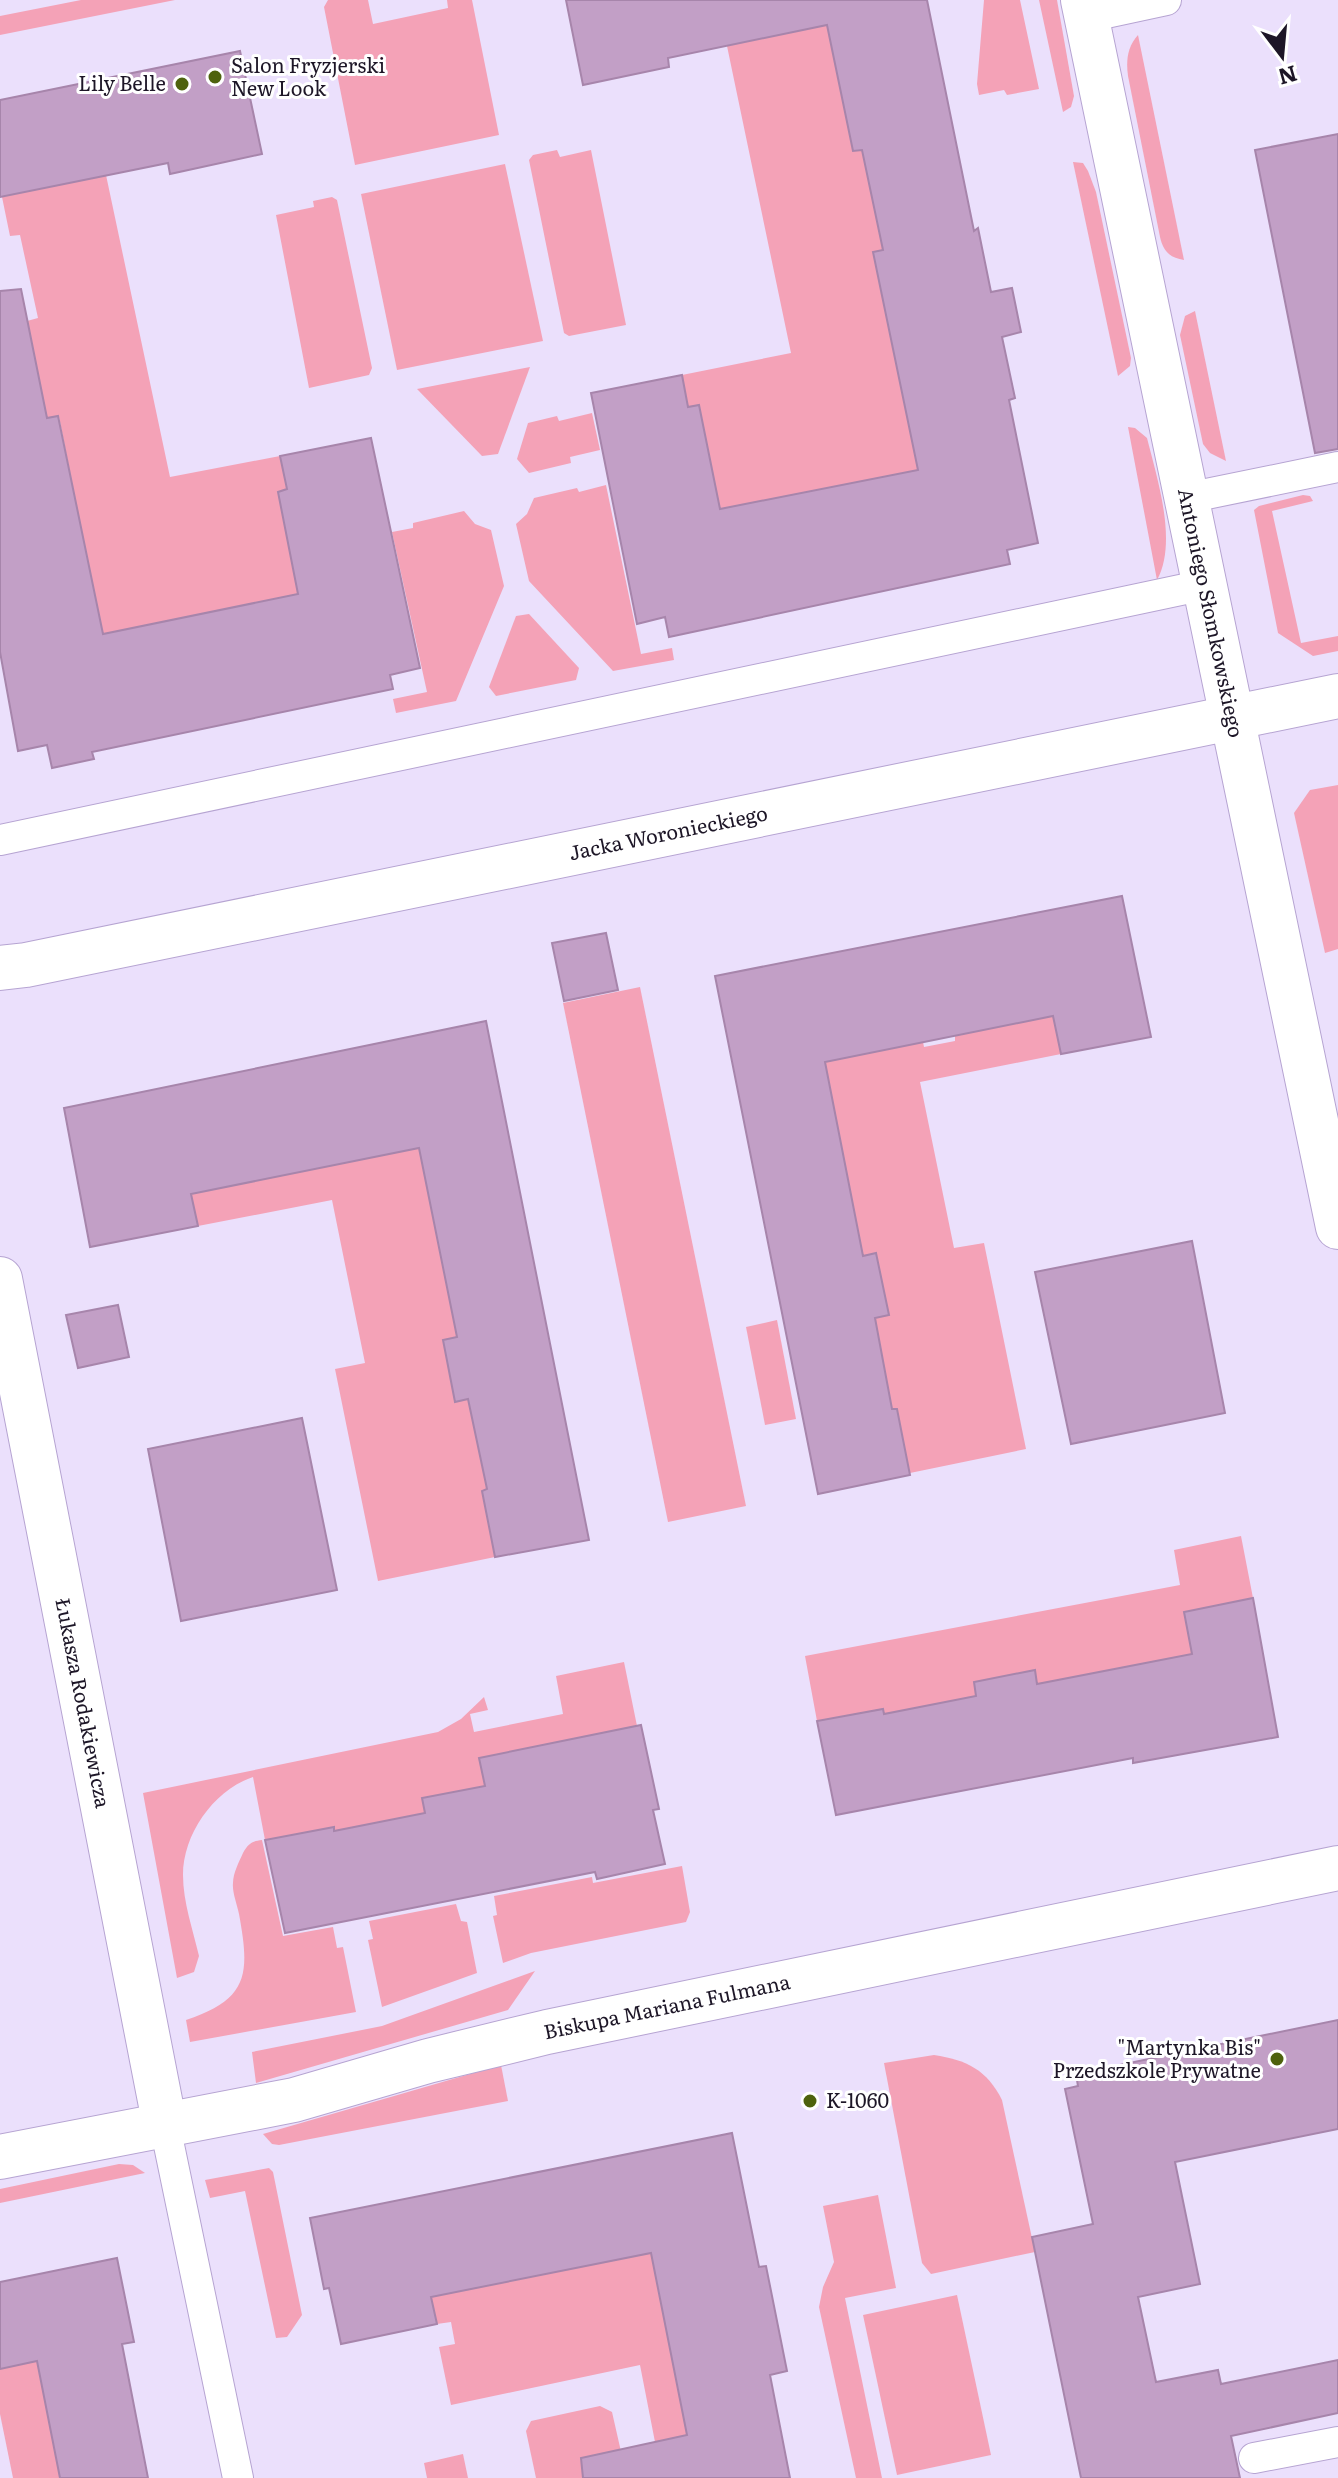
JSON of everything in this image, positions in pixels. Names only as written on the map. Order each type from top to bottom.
[{"type":"street","name":"Antoniego Słomkowskiego","points":[[1085,8],[1338,1227]]},
{"type":"street","name":"Jacka Woronieckiego","points":[[0,968],[1338,696]]},
{"type":"street","name":"Łukasza Rodakiewicza","points":[[0,1279],[165,2126]]},
{"type":"street","name":"Biskupa Mariana Fulmana","points":[[0,2157],[294,2100],[428,2061],[547,2032],[1338,1868]]},
{"type":"lane","points":[[1085,8],[1166,0]]},
{"type":"lane","points":[[1187,498],[1338,467]]},
{"type":"lane","points":[[0,840],[1204,585]]},
{"type":"lane","points":[[165,2126],[238,2478]]},
{"type":"lane","points":[[1254,2458],[1338,2442]]},
{"type":"shaded area","points":[[81,0],[175,0],[0,35],[0,16]]},
{"type":"shaded area","points":[[328,0],[368,0],[373,24],[448,8],[447,0],[472,0],[499,135],[355,165],[324,7]]},
{"type":"shaded area","points":[[984,0],[1020,0],[1039,89],[1007,95],[1004,90],[979,95],[977,84]]},
{"type":"shaded area","points":[[1039,0],[1057,0],[1074,96],[1071,107],[1063,112]]},
{"type":"shaded area","points":[[837,23],[836,70],[853,151],[862,150],[883,250],[873,252],[906,413],[932,480],[712,524],[682,375],[791,353],[727,46]]},
{"type":"shaded area","points":[[1138,35],[1184,260],[1168,253],[1160,237],[1128,76],[1128,54]]},
{"type":"shaded area","points":[[557,150],[560,157],[591,150],[626,325],[569,336],[564,333],[529,160],[533,155]]},
{"type":"shaded area","points":[[1073,162],[1083,163],[1096,192],[1131,358],[1130,366],[1118,376]]},
{"type":"shaded area","points":[[505,164],[543,341],[397,370],[361,194]]},
{"type":"shaded area","points":[[106,175],[170,477],[280,456],[287,489],[278,492],[289,548],[311,605],[95,648],[92,583],[59,417],[47,418],[27,321],[38,318],[20,235],[10,236],[2,197]]},
{"type":"shaded area","points":[[332,197],[337,200],[372,368],[369,375],[309,388],[276,215],[314,207],[313,201]]},
{"type":"shaded area","points":[[1195,311],[1226,461],[1210,453],[1203,444],[1180,335],[1185,316]]},
{"type":"shaded area","points":[[530,367],[498,454],[482,456],[417,389]]},
{"type":"shaded area","points":[[592,413],[600,450],[570,457],[571,463],[529,473],[517,459],[528,423],[557,416],[559,421]]},
{"type":"shaded area","points":[[1128,427],[1135,428],[1147,438],[1164,510],[1166,547],[1157,580]]},
{"type":"shaded area","points":[[606,485],[641,654],[672,648],[674,660],[613,671],[529,581],[516,524],[527,514],[534,498]]},
{"type":"shaded area","points":[[1303,495],[1310,496],[1313,501],[1272,511],[1301,643],[1338,636],[1338,651],[1313,656],[1278,633],[1254,510]]},
{"type":"shaded area","points":[[464,511],[475,524],[491,530],[504,586],[456,701],[396,713],[393,699],[427,692],[392,532],[413,528],[413,523]]},
{"type":"shaded area","points":[[529,614],[579,668],[576,680],[496,696],[489,687],[516,616]]},
{"type":"shaded area","points":[[1338,785],[1338,949],[1325,953],[1294,813],[1310,790]]},
{"type":"shaded area","points":[[640,987],[746,1506],[668,1522],[563,1003]]},
{"type":"shaded area","points":[[1051,1007],[1061,1054],[920,1082],[954,1248],[984,1243],[1026,1449],[910,1473],[897,1409],[892,1409],[875,1318],[888,1314],[876,1253],[863,1256],[823,1053],[835,1060],[923,1042],[924,1047],[955,1041],[955,1035]]},
{"type":"shaded area","points":[[419,1148],[457,1337],[443,1341],[455,1401],[468,1399],[487,1489],[482,1491],[495,1557],[378,1581],[335,1369],[365,1363],[332,1200],[198,1226],[191,1194]]},
{"type":"shaded area","points":[[777,1320],[796,1419],[765,1425],[746,1327]]},
{"type":"shaded area","points":[[1241,1536],[1253,1598],[1192,1654],[1037,1684],[1034,1670],[974,1682],[976,1696],[884,1714],[883,1709],[817,1721],[805,1656],[1180,1585],[1174,1550]]},
{"type":"shaded area","points":[[624,1662],[637,1726],[577,1782],[334,1831],[333,1827],[265,1840],[253,1777],[226,1792],[203,1816],[188,1844],[183,1875],[199,1956],[194,1972],[177,1978],[143,1793],[438,1732],[461,1719],[484,1697],[488,1710],[470,1714],[474,1732],[563,1714],[556,1676]]},
{"type":"shaded area","points":[[262,1840],[283,1936],[333,1927],[337,1948],[343,1947],[356,2012],[190,2042],[186,2020],[222,2003],[240,1982],[244,1953],[233,1879],[247,1847]]},
{"type":"shaded area","points":[[682,1866],[690,1912],[686,1922],[531,1953],[503,1963],[493,1916],[497,1915],[494,1896],[592,1877],[593,1883]]},
{"type":"shaded area","points":[[456,1904],[461,1921],[467,1922],[477,1973],[382,2007],[368,1940],[373,1939],[369,1921]]},
{"type":"shaded area","points":[[535,1971],[508,2010],[256,2083],[252,2052],[382,2026]]},
{"type":"shaded area","points":[[934,2055],[975,2068],[990,2081],[1002,2100],[1035,2252],[931,2274],[922,2263],[884,2063]]},
{"type":"shaded area","points":[[501,2065],[508,2101],[279,2145],[272,2144],[263,2134]]},
{"type":"shaded area","points":[[119,2164],[133,2165],[145,2173],[0,2203],[0,2189]]},
{"type":"shaded area","points":[[269,2168],[273,2172],[302,2315],[287,2337],[276,2338],[245,2191],[210,2198],[205,2180]]},
{"type":"shaded area","points":[[878,2195],[896,2288],[845,2298],[882,2478],[856,2478],[819,2307],[823,2287],[834,2262],[823,2206]]},
{"type":"shaded area","points":[[651,2253],[687,2436],[655,2442],[640,2365],[451,2405],[439,2347],[455,2344],[451,2322],[437,2324],[431,2297]]},
{"type":"shaded area","points":[[957,2295],[991,2455],[897,2475],[863,2315]]},
{"type":"shaded area","points":[[37,2361],[60,2478],[13,2478],[0,2414],[0,2369]]},
{"type":"shaded area","points":[[600,2406],[612,2412],[627,2478],[536,2478],[526,2431],[531,2421]]},
{"type":"shaded area","points":[[463,2454],[468,2478],[427,2478],[424,2463]]},
{"type":"building","points":[[566,0],[927,0],[974,231],[978,228],[991,292],[1012,288],[1021,332],[1002,337],[1015,398],[1009,400],[1038,543],[1007,550],[1010,564],[669,637],[665,617],[637,624],[591,393],[682,375],[688,407],[699,405],[720,509],[918,470],[873,252],[883,250],[862,150],[853,151],[827,25],[668,58],[669,67],[583,85]]},
{"type":"building","points":[[240,51],[262,154],[170,174],[168,163],[0,197],[0,100]]},
{"type":"building","points":[[1338,134],[1338,449],[1315,453],[1255,150]]},
{"type":"building","points":[[21,289],[47,418],[58,416],[103,634],[298,594],[278,492],[287,489],[280,456],[371,438],[420,668],[390,675],[393,689],[92,752],[94,759],[52,768],[47,745],[18,751],[0,652],[0,291]]},
{"type":"building","points":[[1122,896],[1151,1037],[1061,1054],[1053,1016],[825,1062],[863,1256],[876,1253],[889,1315],[875,1318],[892,1409],[897,1409],[910,1475],[818,1494],[715,976]]},
{"type":"building","points":[[606,933],[618,990],[564,1001],[552,943]]},
{"type":"building","points":[[486,1021],[589,1540],[495,1557],[482,1491],[487,1489],[468,1399],[455,1402],[443,1340],[457,1337],[419,1148],[191,1194],[198,1226],[90,1247],[64,1108]]},
{"type":"building","points":[[1192,1241],[1225,1413],[1071,1444],[1035,1272]]},
{"type":"building","points":[[118,1305],[129,1357],[78,1368],[66,1315]]},
{"type":"building","points":[[302,1418],[337,1590],[181,1621],[148,1449]]},
{"type":"building","points":[[1253,1598],[1278,1737],[1133,1763],[1133,1758],[836,1815],[817,1721],[883,1709],[884,1714],[976,1696],[974,1682],[1035,1670],[1037,1684],[1192,1654],[1184,1612]]},
{"type":"building","points":[[641,1725],[659,1809],[653,1810],[665,1864],[597,1879],[595,1872],[285,1933],[265,1840],[334,1827],[334,1831],[425,1813],[422,1798],[485,1786],[479,1758]]},
{"type":"building","points":[[1338,2020],[1338,2129],[1175,2162],[1200,2284],[1138,2297],[1156,2382],[1218,2370],[1221,2384],[1338,2360],[1338,2413],[1231,2436],[1240,2478],[1081,2478],[1032,2237],[1093,2224],[1065,2089],[1078,2086],[1076,2074]]},
{"type":"building","points":[[732,2133],[759,2267],[766,2266],[787,2371],[770,2375],[790,2478],[583,2478],[581,2458],[687,2435],[651,2253],[431,2297],[437,2324],[341,2344],[329,2288],[324,2289],[310,2218]]},
{"type":"building","points":[[117,2258],[134,2342],[122,2344],[148,2478],[60,2478],[37,2361],[0,2369],[0,2282]]},
{"type":"place","name":"Salon Fryzjerski New Look","points":[[215,77]]},
{"type":"place","name":"Lily Belle","points":[[182,84]]},
{"type":"place","name":"\"Martynka Bis\" Przedszkole Prywatne","points":[[1277,2059]]},
{"type":"place","name":"K-1060","points":[[810,2101]]}]
